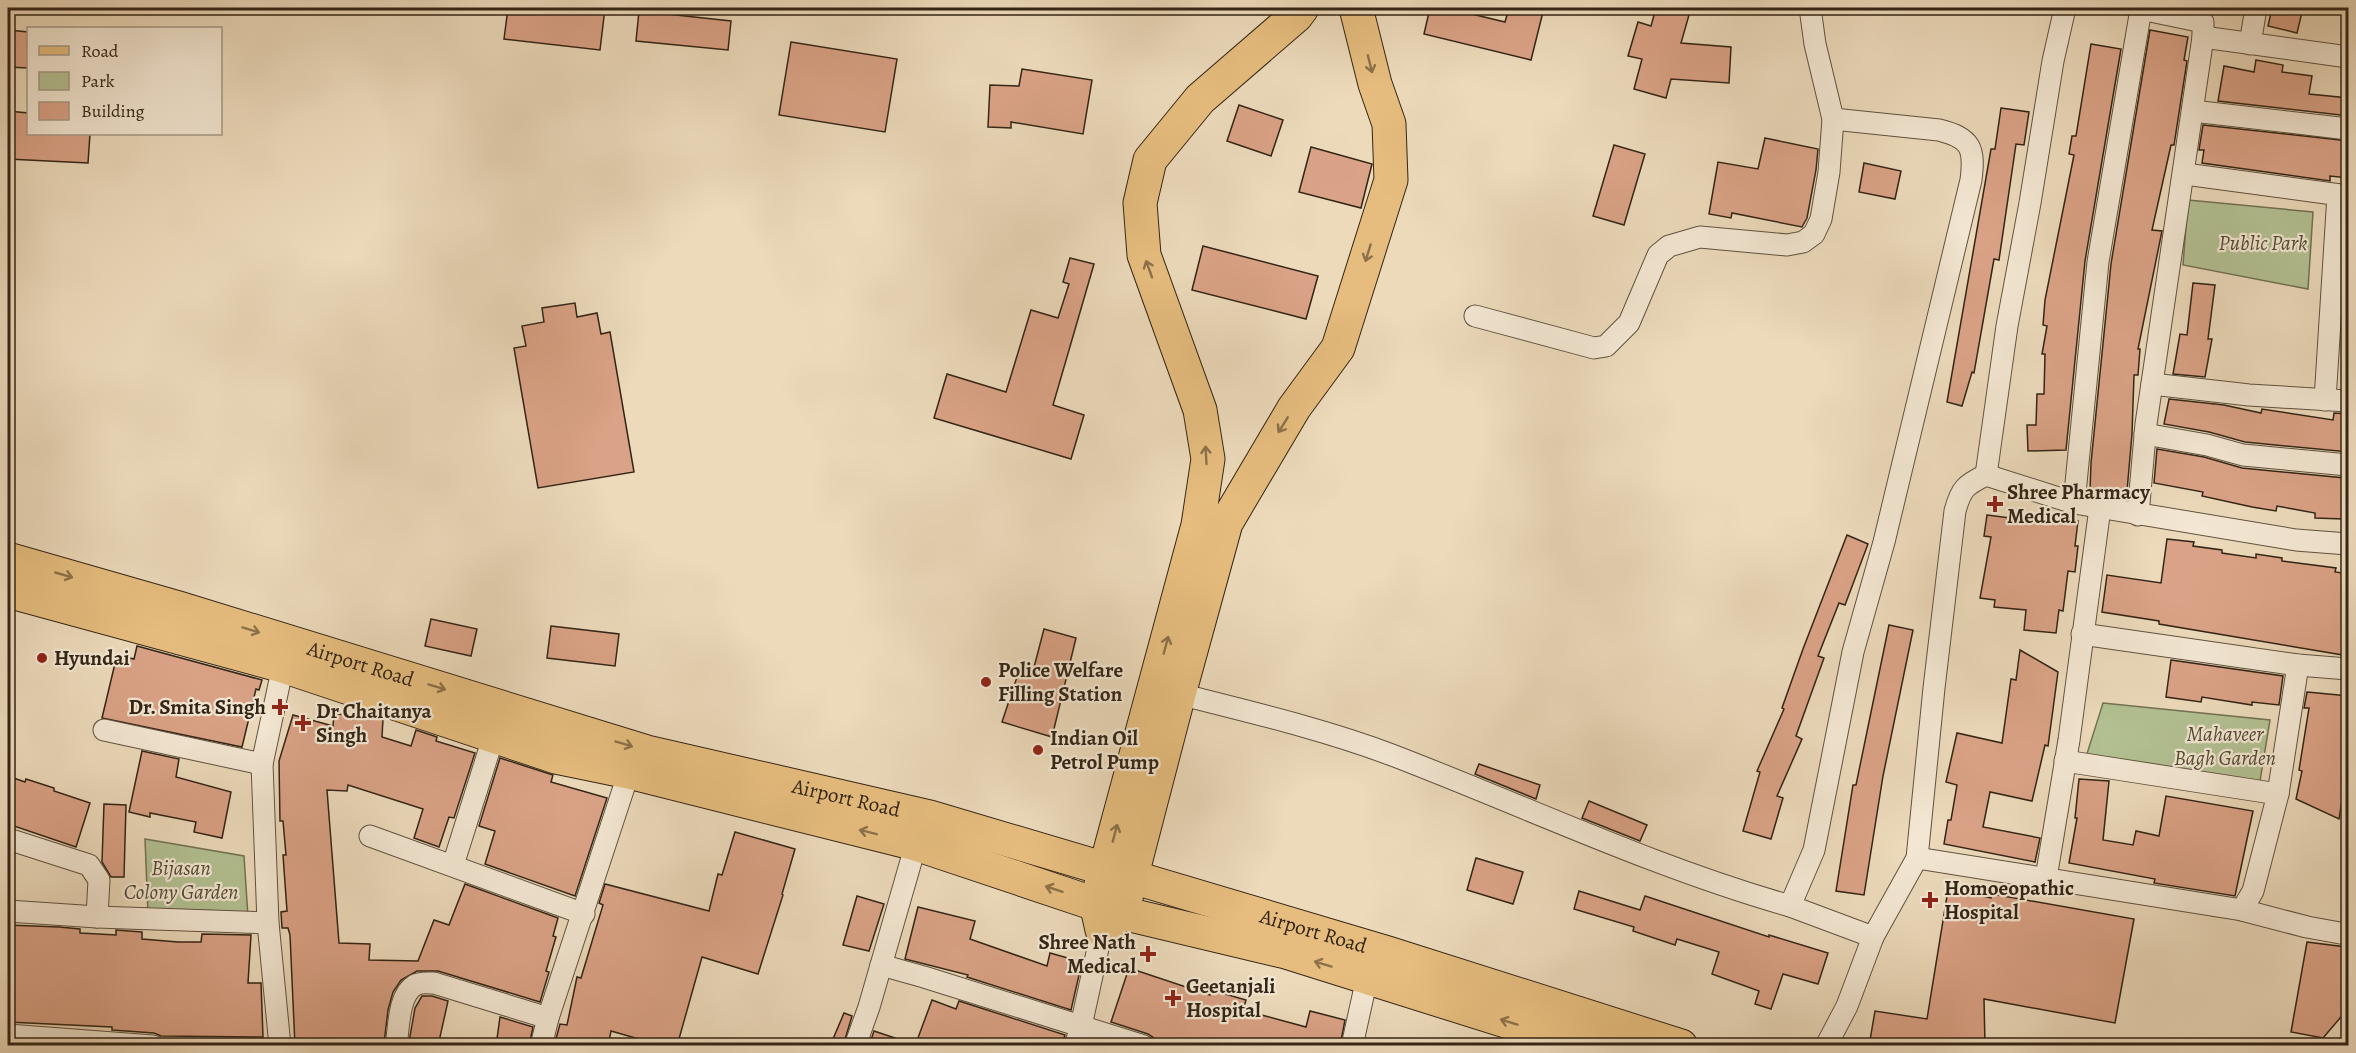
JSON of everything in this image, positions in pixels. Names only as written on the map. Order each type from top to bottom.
[{"type":"main road","points":[[1107,915],[1198,525],[1208,459],[1200,410],[1144,255],[1140,203],[1150,160],[1200,99],[1296,16],[1302,8]]},
{"type":"main road","points":[[1118,873],[1179,694],[1226,523],[1294,408],[1338,348],[1390,180],[1389,124],[1375,84],[1356,8]]},
{"type":"main road","name":"Airport Road","points":[[8,559],[178,608],[647,752],[923,831],[1107,915],[1286,952],[1585,1046]]},
{"type":"main road","name":"Airport Road","points":[[8,591],[283,666],[493,738],[556,757],[1118,873],[1388,953],[1681,1046]]},
{"type":"street","points":[[1476,316],[1594,348],[1606,346],[1629,323],[1658,255],[1670,246],[1700,237],[1787,245],[1803,242],[1814,234],[1821,219],[1829,172],[1833,118],[1815,44],[1810,8]]},
{"type":"street","points":[[1986,475],[2007,326],[2053,61],[2065,8]]},
{"type":"street","points":[[2074,503],[2098,262],[2138,8],[2203,22],[2193,111],[2145,434],[2138,515]]},
{"type":"street","points":[[2250,44],[2256,8]]},
{"type":"street","points":[[2203,38],[2349,57]]},
{"type":"street","points":[[2193,111],[2349,129]]},
{"type":"street","points":[[1790,906],[1814,849],[1853,652],[1884,542],[1968,191],[1973,159],[1967,141],[1956,134],[1833,118]]},
{"type":"street","points":[[2184,174],[2343,196],[2325,400]]},
{"type":"street","points":[[2152,384],[2249,395],[2349,400]]},
{"type":"street","points":[[2145,434],[2207,445],[2243,455],[2349,465]]},
{"type":"street","points":[[1826,1046],[1847,1006],[1873,937],[1917,858],[1932,699],[1955,511],[1960,493],[1971,482],[1986,475],[2074,503],[2100,508],[2296,540],[2349,544]]},
{"type":"street","points":[[2046,878],[2065,761],[2100,508]]},
{"type":"street","points":[[2082,634],[2298,665],[2349,669]]},
{"type":"street","points":[[2242,910],[2253,891],[2278,794],[2298,665]]},
{"type":"street","points":[[280,1046],[268,923],[262,764],[283,666]]},
{"type":"street","points":[[1179,694],[1343,738],[1392,755],[1634,854],[1719,885],[1790,906],[1873,937]]},
{"type":"street","points":[[104,730],[262,764]]},
{"type":"street","points":[[453,865],[493,738]]},
{"type":"street","points":[[2065,761],[2278,794]]},
{"type":"street","points":[[541,1046],[548,1018],[629,772]]},
{"type":"street","points":[[855,1046],[923,831]]},
{"type":"street","points":[[370,836],[584,914]]},
{"type":"street","points":[[8,839],[89,865],[99,880],[98,917]]},
{"type":"street","points":[[1917,858],[2242,910],[2340,933]]},
{"type":"street","points":[[8,911],[98,917],[268,923]]},
{"type":"street","points":[[1078,1036],[1107,915]]},
{"type":"street","points":[[881,965],[924,976],[1078,1036],[1144,1046]]},
{"type":"street","points":[[1352,1046],[1367,978]]},
{"type":"street","points":[[396,1046],[407,992],[415,985],[424,982],[434,982],[548,1018]]},
{"type":"street","points":[[8,1035],[64,1042],[153,1046]]},
{"type":"green space","name":"Public Park","points":[[2188,200],[2313,212],[2308,289],[2183,265]]},
{"type":"green space","name":"Mahaveer Bagh Garden","points":[[2103,703],[2270,720],[2260,781],[2085,760]]},
{"type":"green space","name":"Bijasan Colony Garden","points":[[145,839],[244,856],[248,917],[148,915]]},
{"type":"building","points":[[508,8],[605,8],[600,50],[504,39]]},
{"type":"building","points":[[1430,8],[1447,8],[1505,22],[1509,8],[1544,8],[1531,60],[1424,34]]},
{"type":"building","points":[[1656,8],[1691,8],[1681,43],[1731,47],[1729,83],[1671,79],[1666,98],[1634,89],[1642,59],[1628,56],[1638,22],[1651,26]]},
{"type":"building","points":[[2272,8],[2303,8],[2297,33],[2268,26]]},
{"type":"building","points":[[639,11],[731,21],[728,50],[636,41]]},
{"type":"building","points":[[8,30],[27,32],[27,68],[8,67]]},
{"type":"building","points":[[2150,30],[2188,37],[2184,60],[2187,61],[2174,145],[2171,145],[2152,230],[2162,231],[2138,349],[2140,349],[2138,375],[2134,375],[2127,491],[2090,491],[2111,264]]},
{"type":"building","points":[[791,42],[897,59],[885,132],[779,115]]},
{"type":"building","points":[[2091,44],[2121,49],[2085,261],[2066,450],[2028,451],[2027,425],[2036,425],[2037,394],[2044,394],[2045,354],[2042,354],[2047,326],[2043,325],[2045,300],[2074,155],[2069,154],[2072,136],[2076,136]]},
{"type":"building","points":[[2256,60],[2283,65],[2282,72],[2312,76],[2309,94],[2349,98],[2349,116],[2218,101],[2224,66],[2254,72]]},
{"type":"building","points":[[1022,69],[1092,80],[1083,134],[1011,122],[1011,128],[988,127],[990,85],[1019,86]]},
{"type":"building","points":[[1239,105],[1283,120],[1271,156],[1227,141]]},
{"type":"building","points":[[2001,108],[2029,112],[2024,145],[2016,144],[1999,260],[1994,259],[1974,373],[1972,372],[1962,406],[1947,402],[1991,149],[1995,149]]},
{"type":"building","points":[[8,111],[27,113],[27,135],[90,135],[88,163],[8,159]]},
{"type":"building","points":[[2203,125],[2349,141],[2349,178],[2330,176],[2330,181],[2202,163],[2204,150],[2199,150]]},
{"type":"building","points":[[1765,138],[1818,149],[1807,218],[1802,227],[1732,213],[1731,218],[1709,214],[1718,162],[1758,169]]},
{"type":"building","points":[[1614,145],[1645,154],[1624,225],[1593,216]]},
{"type":"building","points":[[1311,147],[1372,164],[1361,208],[1299,192]]},
{"type":"building","points":[[1864,163],[1901,171],[1895,199],[1859,192]]},
{"type":"building","points":[[1203,246],[1318,276],[1306,319],[1192,290]]},
{"type":"building","points":[[1070,258],[1094,264],[1053,405],[1084,415],[1071,459],[934,418],[947,374],[1006,392],[1031,310],[1058,318],[1069,284],[1063,282]]},
{"type":"building","points":[[2193,283],[2215,285],[2208,339],[2212,339],[2205,377],[2173,374],[2180,334],[2187,335]]},
{"type":"building","points":[[575,303],[577,317],[597,313],[601,334],[610,332],[634,472],[538,488],[514,348],[526,346],[522,326],[544,322],[542,308]]},
{"type":"building","points":[[2169,399],[2224,405],[2261,413],[2262,409],[2333,420],[2334,413],[2349,414],[2349,452],[2245,442],[2209,432],[2164,424]]},
{"type":"building","points":[[2157,449],[2204,457],[2242,468],[2345,478],[2343,519],[2315,518],[2315,513],[2277,506],[2276,511],[2252,507],[2202,496],[2203,492],[2154,483]]},
{"type":"building","points":[[1987,515],[2034,521],[2035,515],[2078,521],[2075,572],[2068,571],[2063,611],[2059,610],[2056,633],[2024,630],[2026,610],[1994,607],[1995,600],[1980,598],[1991,537],[1984,536]]},
{"type":"building","points":[[1847,535],[1868,544],[1845,605],[1839,603],[1818,656],[1824,658],[1796,736],[1802,739],[1777,796],[1783,798],[1771,839],[1743,831],[1760,772],[1757,771],[1784,709],[1782,708],[1803,649]]},
{"type":"building","points":[[2167,539],[2194,542],[2193,546],[2222,550],[2222,553],[2256,558],[2256,554],[2282,558],[2282,561],[2336,568],[2335,572],[2349,574],[2349,656],[2159,624],[2159,621],[2102,612],[2107,575],[2161,583]]},
{"type":"building","points":[[431,619],[477,629],[471,656],[425,646]]},
{"type":"building","points":[[1889,625],[1913,630],[1883,776],[1864,895],[1836,891],[1853,785],[1856,785]]},
{"type":"building","points":[[551,626],[619,634],[615,666],[547,658]]},
{"type":"building","points":[[1044,629],[1076,638],[1052,737],[1002,722],[1019,671],[1032,675]]},
{"type":"building","points":[[137,646],[262,680],[259,690],[256,689],[242,747],[102,718],[117,655],[134,659]]},
{"type":"building","points":[[2020,650],[2058,672],[2048,746],[2045,745],[2032,801],[1990,792],[1983,827],[2040,838],[2035,862],[1944,844],[1957,785],[1946,782],[1957,733],[2002,743],[2011,679],[2016,680]]},
{"type":"building","points":[[2171,660],[2283,676],[2279,705],[2252,702],[2252,705],[2202,697],[2201,702],[2166,697]]},
{"type":"building","points":[[2307,692],[2349,696],[2349,777],[2346,776],[2339,819],[2296,799],[2302,771],[2299,770],[2309,708],[2304,708]]},
{"type":"building","points":[[334,714],[374,716],[383,719],[382,737],[411,746],[416,730],[437,737],[436,741],[475,753],[454,818],[449,817],[439,847],[414,838],[423,809],[348,785],[347,791],[327,790],[339,943],[370,944],[369,960],[418,961],[434,920],[449,925],[465,884],[558,918],[553,936],[556,937],[546,971],[549,972],[540,1002],[438,971],[417,971],[401,980],[393,992],[384,1043],[295,1046],[290,935],[288,928],[282,928],[281,912],[287,911],[283,855],[286,855],[283,821],[280,821],[279,761],[293,715],[333,726]]},
{"type":"building","points":[[142,751],[179,759],[176,777],[231,792],[222,838],[194,832],[196,822],[150,813],[150,817],[129,812]]},
{"type":"building","points":[[500,758],[553,775],[551,782],[607,798],[575,896],[485,864],[495,831],[479,826]]},
{"type":"building","points":[[1479,764],[1540,785],[1536,799],[1475,774]]},
{"type":"building","points":[[8,776],[54,788],[54,791],[90,803],[76,847],[8,824]]},
{"type":"building","points":[[2079,779],[2109,781],[2103,840],[2133,845],[2136,831],[2159,836],[2166,796],[2253,811],[2235,896],[2154,883],[2155,879],[2069,863],[2077,818],[2075,818]]},
{"type":"building","points":[[1589,801],[1647,825],[1640,841],[1582,818]]},
{"type":"building","points":[[104,804],[126,805],[124,877],[111,877],[102,862]]},
{"type":"building","points":[[735,832],[795,849],[758,974],[702,957],[677,1046],[645,1046],[646,1041],[611,1031],[608,1046],[554,1046],[560,1024],[567,1025],[577,977],[581,978],[603,905],[599,903],[605,884],[709,911],[718,874],[722,875]]},
{"type":"building","points":[[1476,858],[1523,872],[1513,904],[1467,890]]},
{"type":"building","points":[[1948,890],[1991,898],[1992,894],[2134,919],[2115,1023],[1984,999],[1985,1046],[1869,1046],[1875,1011],[1927,1019]]},
{"type":"building","points":[[1579,891],[1640,910],[1645,896],[1769,937],[1769,935],[1828,953],[1818,984],[1783,974],[1771,1009],[1755,1004],[1759,991],[1712,974],[1719,952],[1677,939],[1675,945],[1633,931],[1634,927],[1574,909]]},
{"type":"building","points":[[857,896],[884,904],[869,951],[843,945]]},
{"type":"building","points":[[918,907],[975,921],[970,939],[1047,966],[1050,953],[1082,962],[1071,1010],[967,977],[968,975],[905,959]]},
{"type":"building","points":[[8,925],[59,927],[80,929],[80,933],[116,935],[116,930],[142,932],[142,939],[178,942],[201,942],[202,934],[251,935],[248,983],[261,983],[263,1037],[161,1036],[154,1033],[112,1030],[112,1027],[8,1022]]},
{"type":"building","points":[[2307,942],[2346,947],[2346,1011],[2323,1038],[2291,1032]]},
{"type":"building","points":[[1129,968],[1210,995],[1211,990],[1246,1000],[1243,1010],[1306,1027],[1310,1011],[1345,1020],[1340,1046],[1156,1045],[1154,1038],[1148,1034],[1111,1022]]},
{"type":"building","points":[[422,996],[432,996],[448,1001],[438,1046],[409,1042],[415,1008]]},
{"type":"building","points":[[932,1000],[956,1009],[959,1001],[1065,1035],[1062,1046],[915,1046]]},
{"type":"building","points":[[844,1013],[852,1016],[843,1046],[834,1046],[836,1041],[833,1039]]},
{"type":"building","points":[[500,1017],[533,1027],[529,1046],[496,1046]]},
{"type":"building","points":[[874,1031],[910,1043],[909,1046],[869,1046]]},
{"type":"place","name":"Shree Pharmacy Medical","points":[[1995,504]]},
{"type":"place","name":"Hyundai","points":[[42,658]]},
{"type":"place","name":"Police Welfare Filling Station","points":[[986,682]]},
{"type":"place","name":"Dr. Smita Singh","points":[[280,707]]},
{"type":"place","name":"Dr Chaitanya Singh","points":[[303,723]]},
{"type":"place","name":"Indian Oil Petrol Pump","points":[[1038,750]]},
{"type":"place","name":"Homoeopathic Hospital","points":[[1930,900]]},
{"type":"place","name":"Shree Nath Medical","points":[[1148,954]]},
{"type":"place","name":"Geetanjali Hospital","points":[[1173,998]]}]
